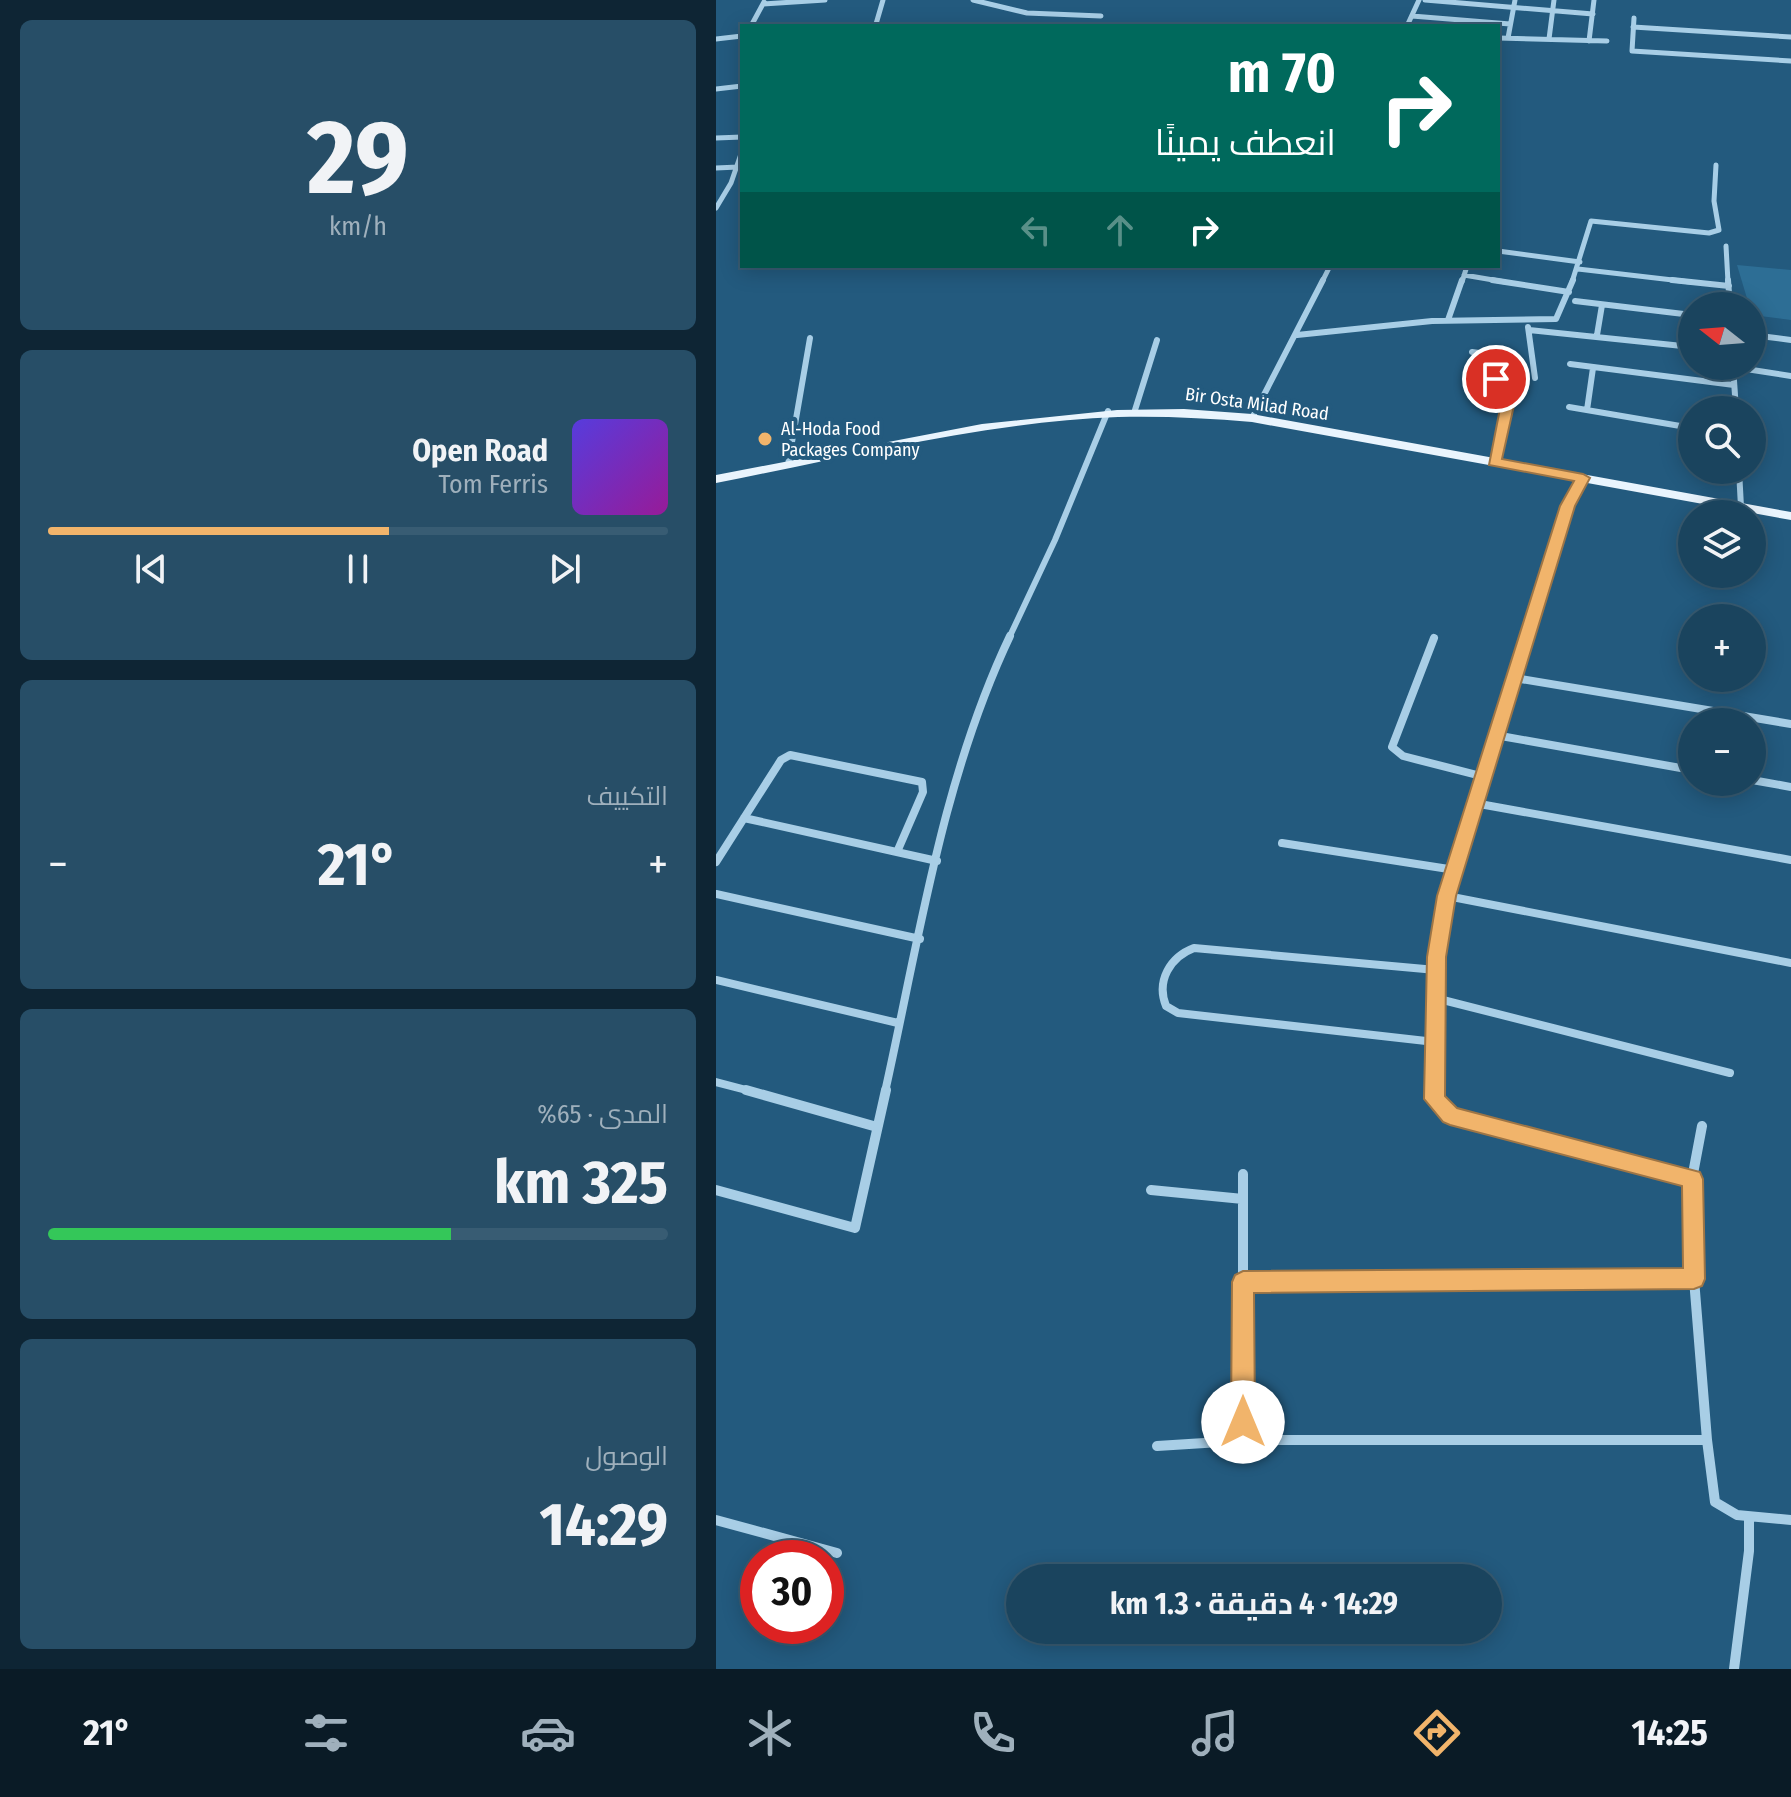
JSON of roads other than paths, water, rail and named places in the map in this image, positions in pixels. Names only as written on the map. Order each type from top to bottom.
[{"type":"main road","name":"Bir Osta Milad Road","points":[[716,479],[1020,422],[1135,410],[1252,418],[1703,500]]},
{"type":"main road","name":"Bir Osta Milad Road","points":[[1766,512],[1791,516]]},
{"type":"street","points":[[752,24],[764,2],[825,0]]},
{"type":"street","points":[[878,24],[876,22],[883,0]]},
{"type":"street","points":[[973,0],[1027,13],[1101,16]]},
{"type":"street","points":[[1408,24],[1422,0],[1593,14]]},
{"type":"street","points":[[1508,38],[1515,0]]},
{"type":"street","points":[[1549,39],[1554,0]]},
{"type":"street","points":[[1589,41],[1594,0]]},
{"type":"street","points":[[1412,16],[1510,24]]},
{"type":"street","points":[[1634,18],[1630,48],[1634,51],[1791,61]]},
{"type":"street","points":[[1633,27],[1791,37]]},
{"type":"street","points":[[716,39],[740,36]]},
{"type":"street","points":[[1500,38],[1607,41]]},
{"type":"street","points":[[716,89],[740,86]]},
{"type":"street","points":[[716,138],[740,137]]},
{"type":"street","points":[[716,208],[728,190],[740,159]]},
{"type":"street","points":[[1297,335],[1448,320],[1554,320],[1559,317],[1579,266],[1592,221],[1718,232],[1720,227],[1714,197],[1716,165]]},
{"type":"street","points":[[716,168],[738,167]]},
{"type":"street","points":[[716,190],[728,190]]},
{"type":"street","points":[[1726,246],[1729,292]]},
{"type":"street","points":[[1500,251],[1579,266],[1729,286]]},
{"type":"street","points":[[1252,418],[1329,268]]},
{"type":"street","points":[[1448,320],[1466,268]]},
{"type":"street","points":[[1464,275],[1569,292]]},
{"type":"street","points":[[1575,301],[1678,313]]},
{"type":"street","points":[[1597,335],[1602,305]]},
{"type":"street","points":[[1535,378],[1528,328],[1678,345]]},
{"type":"street","points":[[1766,337],[1791,340]]},
{"type":"street","points":[[788,465],[810,338]]},
{"type":"street","points":[[1135,410],[1157,340]]},
{"type":"street","points":[[1472,352],[1494,355],[1496,379],[1510,392],[1494,462]]},
{"type":"street","points":[[1570,364],[1734,385]]},
{"type":"street","points":[[1587,410],[1593,368]]},
{"type":"street","points":[[1766,372],[1791,376]]},
{"type":"street","points":[[1734,380],[1735,396]]},
{"type":"street","points":[[1569,407],[1678,426]]},
{"type":"street","points":[[716,1190],[855,1228],[898,1023],[952,792],[989,680],[1055,540],[1108,411]]},
{"type":"street","points":[[1583,478],[1568,506],[1481,776],[1447,896],[1436,970],[1435,1099],[1450,1115],[1692,1179]]},
{"type":"street","points":[[1434,638],[1392,747],[1403,756],[1481,776]]},
{"type":"street","points":[[1515,678],[1791,724]]},
{"type":"street","points":[[1495,735],[1678,768]]},
{"type":"street","points":[[716,862],[781,760],[790,755],[922,782],[923,792],[897,852]]},
{"type":"street","points":[[1766,783],[1791,787]]},
{"type":"street","points":[[1474,803],[1791,860]]},
{"type":"street","points":[[744,818],[937,861]]},
{"type":"street","points":[[1282,843],[1455,870]]},
{"type":"street","points":[[716,894],[920,939]]},
{"type":"street","points":[[1447,896],[1791,963]]},
{"type":"street","points":[[1435,1042],[1178,1013],[1166,1006],[1162,991],[1173,960],[1194,948],[1436,970]]},
{"type":"street","points":[[716,980],[898,1023]]},
{"type":"street","points":[[1435,998],[1730,1073]]},
{"type":"street","points":[[716,1082],[877,1127]]},
{"type":"street","points":[[1702,1126],[1692,1179],[1694,1279],[1715,1502],[1723,1510],[1749,1518],[1791,1520]]},
{"type":"street","points":[[1243,1174],[1243,1441]]},
{"type":"street","points":[[1151,1190],[1243,1199]]},
{"type":"street","points":[[1243,1282],[1694,1279]]},
{"type":"street","points":[[1157,1446],[1243,1441],[1707,1440]]},
{"type":"street","points":[[1734,1669],[1749,1551],[1749,1518]]},
{"type":"street","points":[[716,1520],[789,1540]]},
{"type":"place","name":"Al-Hoda Food Packages Company","points":[[765,439]]}]
